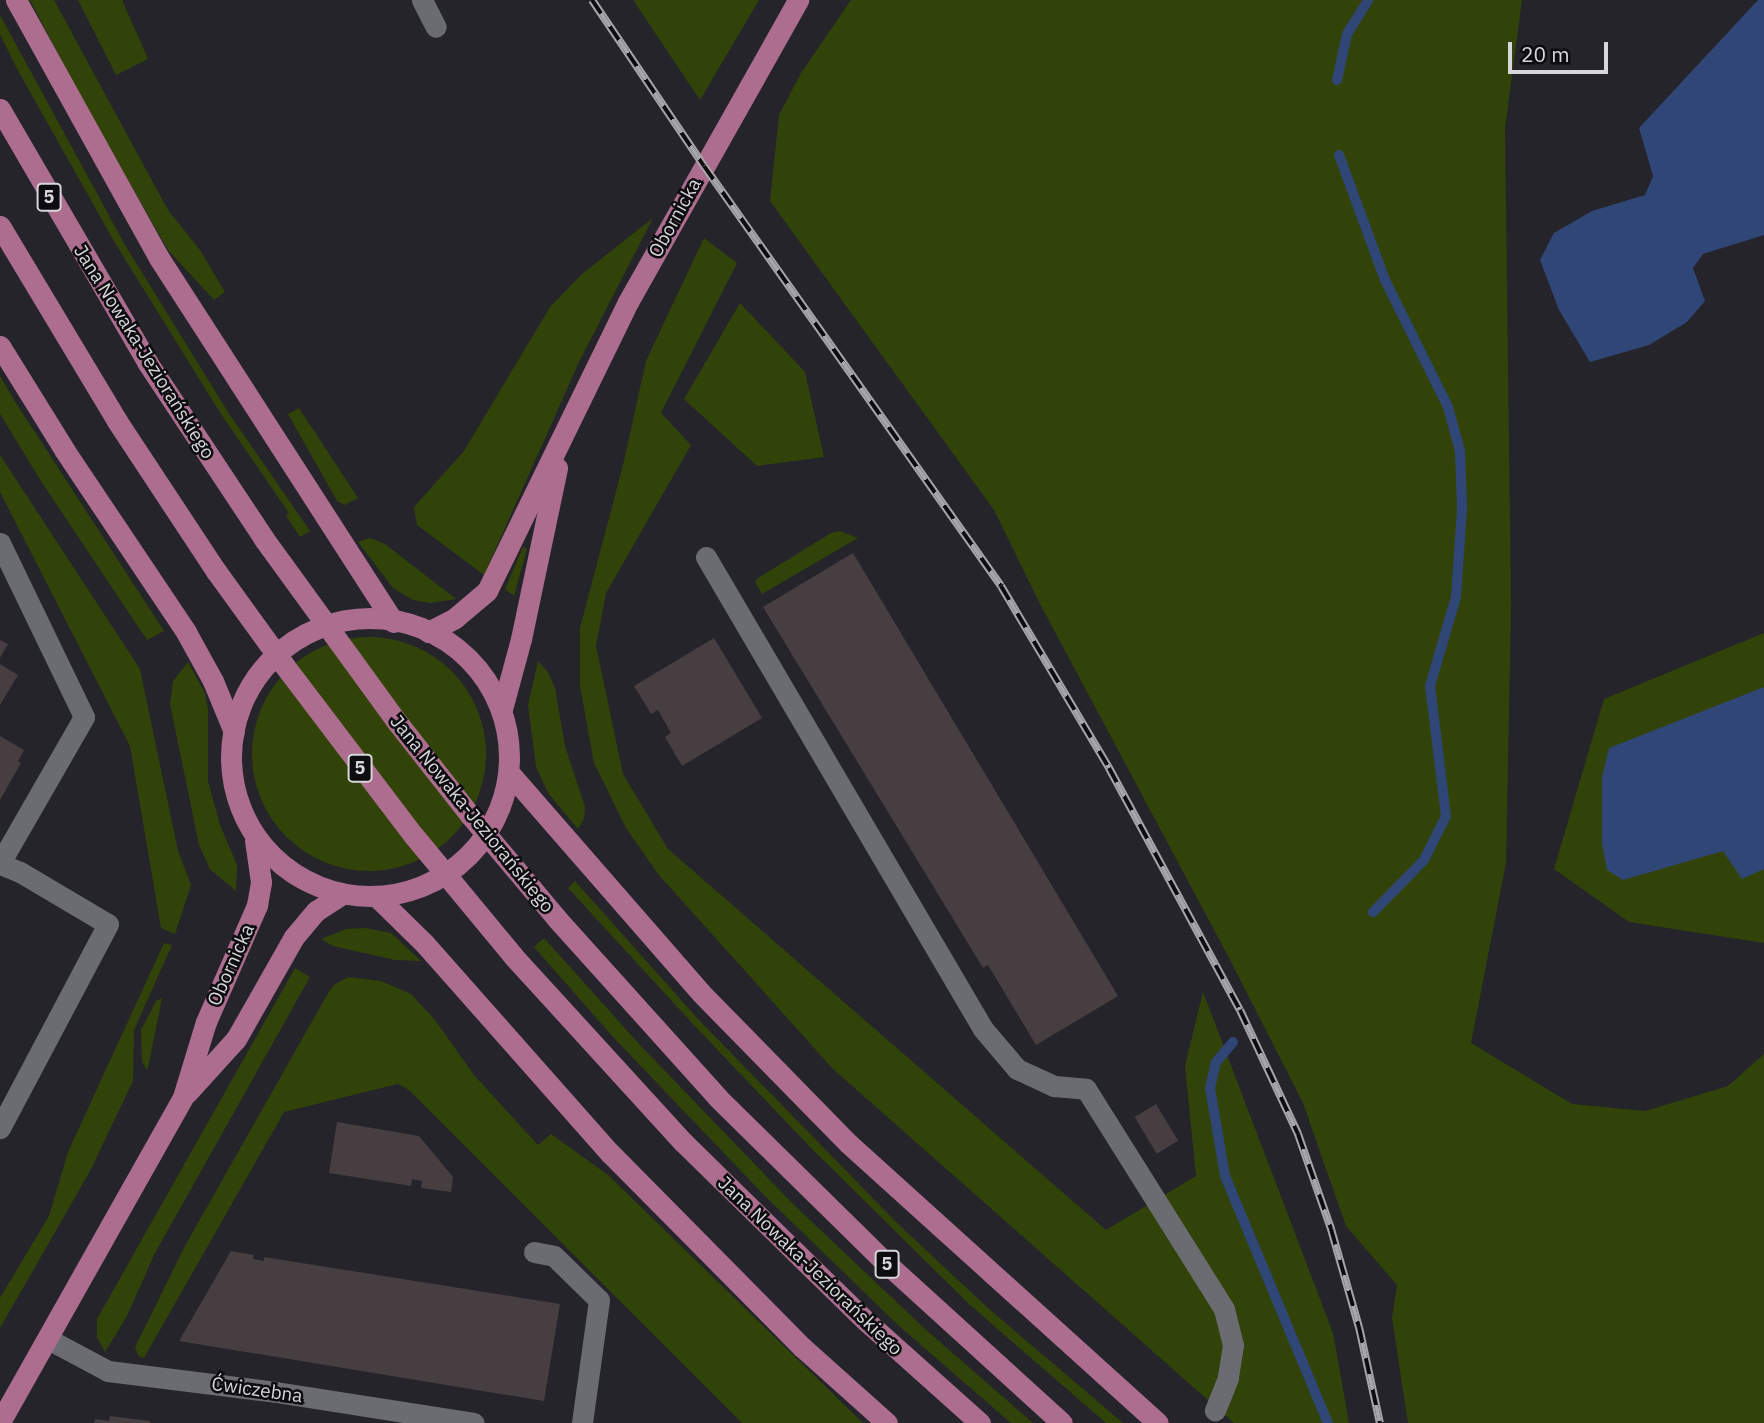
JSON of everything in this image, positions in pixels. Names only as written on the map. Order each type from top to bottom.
[{"type":"main road","points":[[16,0],[159,258],[394,622]]},
{"type":"main road","name":"Obornicka","points":[[428,632],[455,618],[487,591],[628,302],[798,0]]},
{"type":"main road","name":"Jana Nowaka-Jeziorańskiego","points":[[0,108],[147,362],[264,539],[397,722],[558,920],[664,1040],[798,1179],[1062,1423]]},
{"type":"main road","name":"Jana Nowaka-Jeziorańskiego","points":[[0,226],[110,410],[216,571],[355,761],[514,957],[601,1055],[711,1170],[866,1321],[980,1423]]},
{"type":"main road","points":[[0,346],[186,632],[213,681],[234,732]]},
{"type":"main road","name":"Obornicka","points":[[502,709],[521,639],[562,441]]},
{"type":"main road","points":[[339,620],[394,622],[428,632],[467,657],[489,684],[502,709],[510,751],[511,775],[500,809],[467,853],[415,887],[378,898],[341,895],[284,868],[253,831],[239,806],[234,786],[231,745],[234,732],[253,681],[276,650],[320,624],[339,620]]},
{"type":"main road","points":[[511,775],[701,993],[849,1144],[1158,1423]]},
{"type":"main road","name":"Obornicka","points":[[0,1422],[183,1097],[206,1022],[257,905],[261,872],[253,831]]},
{"type":"main road","name":"Obornicka","points":[[183,1097],[236,1039],[294,937],[316,911],[341,895]]},
{"type":"main road","points":[[378,898],[424,943],[620,1163],[802,1347],[887,1423]]},
{"type":"street","points":[[422,0],[436,27]]},
{"type":"street","points":[[0,543],[5,570],[84,717],[0,864],[20,872],[108,924],[0,1128]]},
{"type":"street","points":[[706,556],[982,1029],[1017,1069],[1054,1086],[1086,1089],[1224,1308],[1233,1345],[1228,1378],[1214,1411]]},
{"type":"street","points":[[534,1252],[554,1256],[600,1300],[582,1423]]},
{"type":"street","name":"Ćwiczebna","points":[[48,1339],[108,1371],[276,1392],[474,1423]]},
{"type":"green space","points":[[30,0],[54,0],[168,210],[200,250],[225,292],[214,300],[168,250],[77,91]]},
{"type":"green space","points":[[78,0],[122,0],[148,59],[116,75]]},
{"type":"green space","points":[[633,0],[759,0],[700,100]]},
{"type":"green space","points":[[851,0],[1522,0],[1505,128],[1511,606],[1506,863],[1471,1043],[1572,1104],[1645,1111],[1728,1086],[1764,1054],[1764,1423],[1408,1423],[1392,1318],[1397,1285],[1346,1226],[1303,1103],[1228,956],[1040,604],[994,510],[770,201],[779,115],[801,73]]},
{"type":"green space","points":[[0,15],[125,245],[228,412],[310,531],[300,537],[286,516],[289,513],[219,411],[115,243],[16,67],[0,34]]},
{"type":"green space","points":[[653,218],[579,362],[484,575],[417,525],[414,507],[464,451],[550,307],[582,274]]},
{"type":"green space","points":[[704,238],[737,263],[661,413],[691,445],[606,593],[596,646],[623,774],[668,849],[1106,1230],[1196,1176],[1185,1066],[1203,992],[1333,1333],[1349,1423],[1234,1423],[833,1069],[658,874],[626,828],[594,763],[580,686],[580,628],[623,465],[646,361]]},
{"type":"green space","points":[[740,303],[805,372],[824,457],[757,466],[684,399]]},
{"type":"green space","points":[[0,376],[164,631],[147,640],[41,481],[0,414]]},
{"type":"green space","points":[[299,408],[358,498],[345,505],[337,501],[288,414]]},
{"type":"green space","points":[[0,455],[140,669],[178,851],[191,885],[175,934],[161,928],[130,746],[0,492]]},
{"type":"green space","points":[[840,531],[858,538],[762,594],[755,582],[758,578],[831,533]]},
{"type":"green space","points":[[370,538],[385,544],[456,599],[430,603],[413,600],[393,588],[358,542]]},
{"type":"green space","points":[[523,547],[527,549],[514,596],[505,589]]},
{"type":"green space","points":[[1764,633],[1764,943],[1629,922],[1554,869],[1604,699]]},
{"type":"green space","points":[[369,637],[392,639],[414,646],[452,671],[477,709],[484,731],[484,777],[477,799],[452,837],[414,862],[392,869],[369,871],[346,869],[324,862],[286,837],[261,799],[254,777],[252,754],[254,731],[261,709],[286,671],[324,646],[346,639]]},
{"type":"green space","points":[[538,661],[547,671],[555,688],[565,746],[585,807],[584,819],[578,829],[548,793],[536,767],[528,705]]},
{"type":"green space","points":[[188,662],[205,693],[208,709],[208,781],[220,825],[237,865],[236,891],[210,869],[199,845],[170,704],[173,681]]},
{"type":"green space","points":[[575,881],[698,1019],[896,1222],[989,1309],[1123,1423],[1106,1423],[970,1305],[809,1146],[568,888]]},
{"type":"green space","points":[[365,928],[391,933],[421,961],[395,960],[333,946],[321,939],[346,929]]},
{"type":"green space","points":[[544,938],[640,1045],[793,1204],[924,1328],[1033,1423],[1011,1423],[898,1325],[766,1197],[613,1037],[534,947]]},
{"type":"green space","points":[[164,943],[172,945],[134,1030],[133,1081],[90,1171],[0,1328],[0,1298],[49,1216],[68,1152]]},
{"type":"green space","points":[[295,968],[310,977],[155,1253],[127,1316],[105,1352],[97,1337],[97,1319]]},
{"type":"green space","points":[[348,977],[381,981],[411,994],[435,1020],[474,1075],[538,1145],[551,1134],[608,1175],[863,1423],[742,1423],[409,1090],[398,1084],[284,1112],[144,1358],[139,1357],[135,1347],[186,1244],[327,995],[334,985]]},
{"type":"green space","points":[[162,998],[146,1069],[142,1062],[141,1030],[156,1001]]},
{"type":"water","points":[[1758,0],[1764,0],[1764,235],[1703,254],[1693,268],[1705,301],[1687,322],[1649,345],[1590,362],[1559,310],[1540,260],[1554,233],[1592,211],[1645,195],[1653,176],[1639,128]]},
{"type":"water","points":[[1764,687],[1764,869],[1742,879],[1723,851],[1623,880],[1607,870],[1602,844],[1602,777],[1609,748]]},
{"type":"building","points":[[853,553],[1118,996],[1036,1045],[988,965],[983,968],[763,607]]},
{"type":"building","points":[[714,638],[762,718],[682,766],[665,737],[671,733],[658,710],[651,714],[634,686]]},
{"type":"building","points":[[0,640],[8,644],[0,658]]},
{"type":"building","points":[[0,664],[18,675],[0,705]]},
{"type":"building","points":[[0,736],[24,750],[18,761],[21,763],[0,800]]},
{"type":"building","points":[[1156,1104],[1178,1141],[1157,1154],[1135,1117]]},
{"type":"building","points":[[337,1122],[419,1136],[453,1177],[451,1192],[421,1188],[422,1181],[412,1179],[411,1186],[329,1173]]},
{"type":"building","points":[[231,1251],[254,1255],[253,1259],[264,1261],[264,1257],[560,1304],[544,1401],[179,1341]]},
{"type":"building","points":[[110,1416],[150,1423],[94,1423],[95,1419],[109,1421]]},
{"type":"waterway","points":[[1337,80],[1347,34],[1368,0]]},
{"type":"waterway","points":[[1339,155],[1385,280],[1448,407],[1460,451],[1462,509],[1456,597],[1430,686],[1446,816],[1424,860],[1373,912]]},
{"type":"waterway","points":[[1233,1042],[1216,1062],[1210,1088],[1225,1176],[1328,1423]]},
{"type":"railway","points":[[592,0],[704,166],[1001,586],[1109,768],[1240,1010],[1298,1134],[1331,1229],[1359,1327],[1380,1423]]}]
